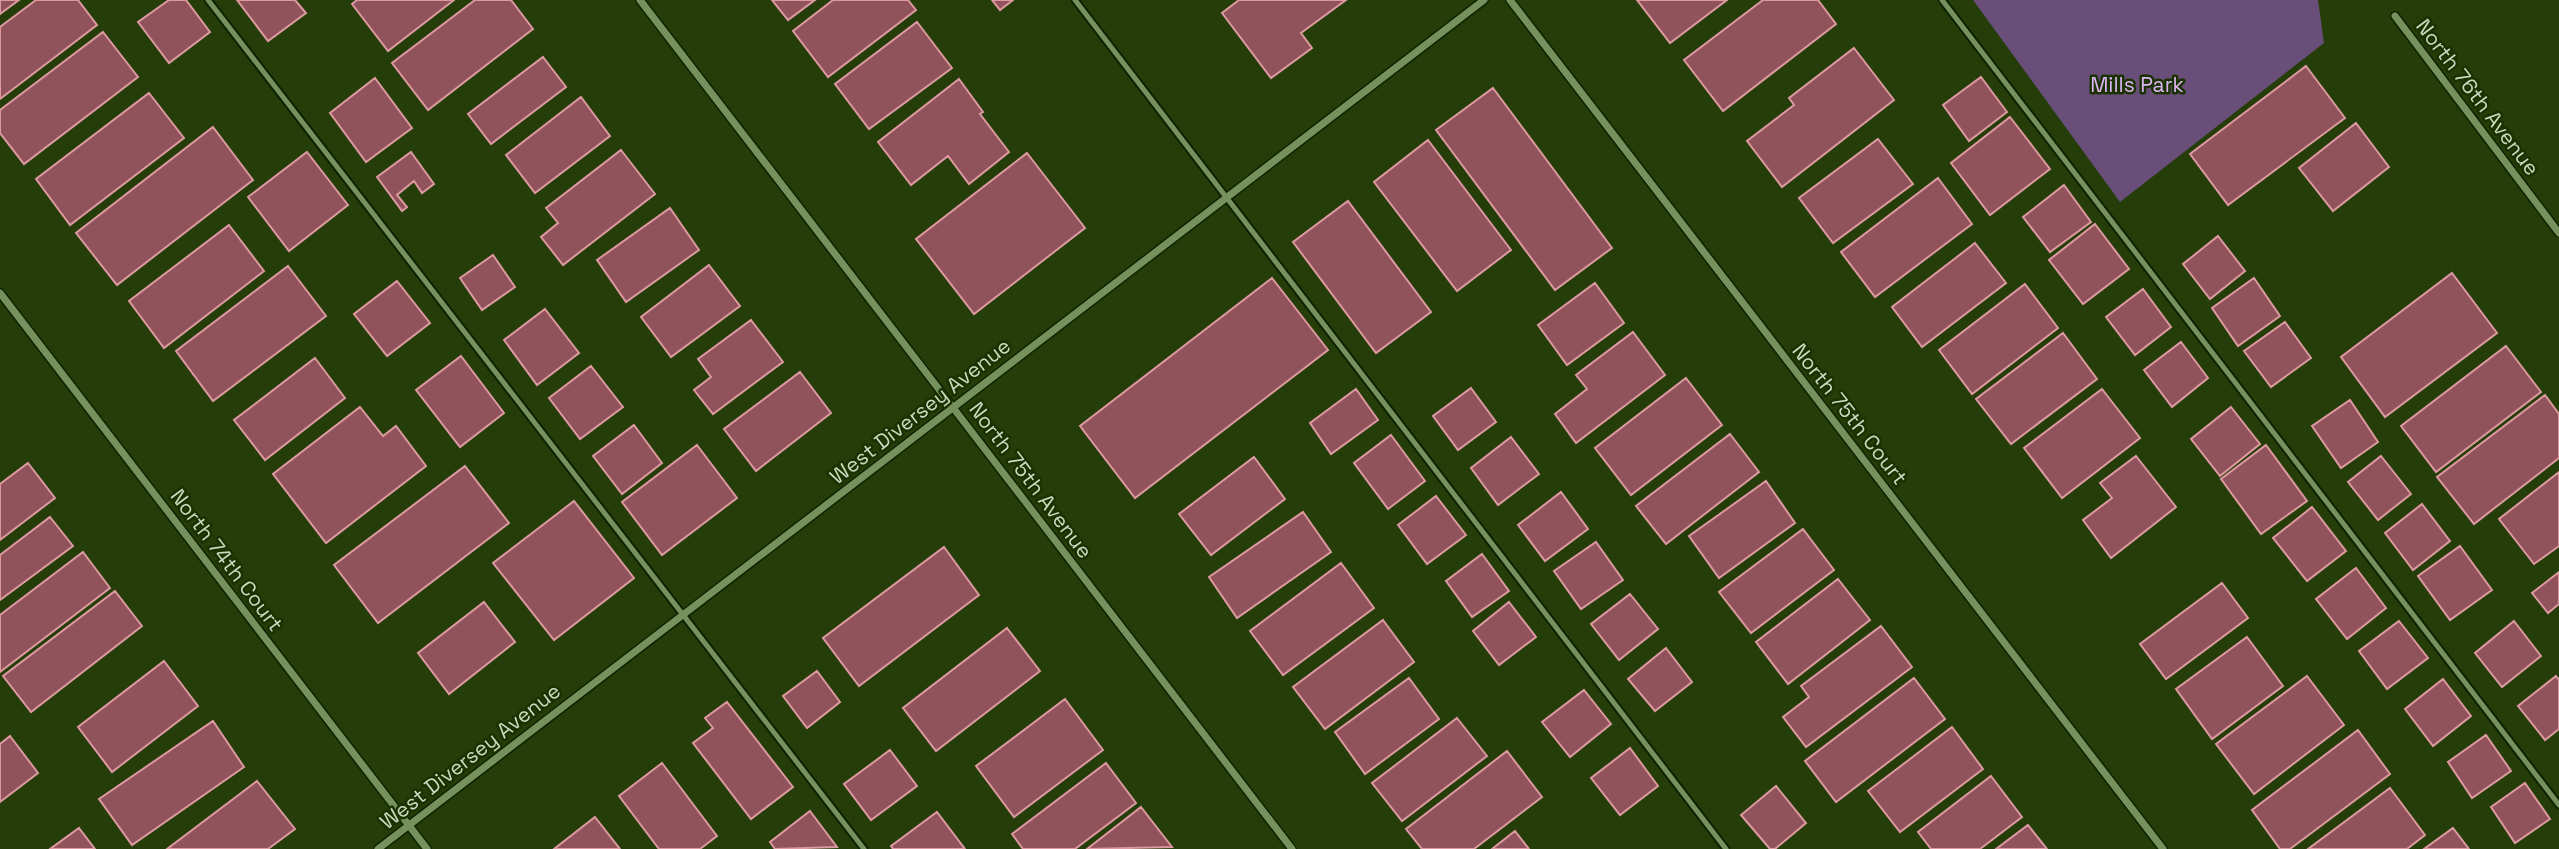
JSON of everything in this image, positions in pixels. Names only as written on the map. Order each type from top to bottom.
[{"type":"street","name":"North 75th Avenue","points":[[640,0],[1292,849]]},
{"type":"street","name":"West Diversey Avenue","points":[[378,849],[1484,0]]},
{"type":"street","name":"North 75th Court","points":[[1510,0],[2163,849]]},
{"type":"street","name":"North 76th Avenue","points":[[2395,16],[2559,233]]},
{"type":"street","name":"North 74th Court","points":[[0,293],[427,849]]},
{"type":"lane","points":[[208,0],[864,849]]},
{"type":"lane","points":[[1075,0],[1726,849]]},
{"type":"lane","points":[[1942,0],[2559,805]]},
{"type":"green space","name":"Mills Park","points":[[1973,0],[2318,0],[2324,43],[2120,202]]},
{"type":"building","points":[[0,0],[19,0],[0,14]]},
{"type":"building","points":[[36,0],[78,0],[97,25],[0,99],[0,27]]},
{"type":"building","points":[[169,0],[186,0],[210,32],[169,63],[138,22]]},
{"type":"building","points":[[237,0],[295,0],[306,13],[268,41]]},
{"type":"building","points":[[357,0],[454,0],[388,51],[352,4]]},
{"type":"building","points":[[475,0],[511,0],[533,29],[428,110],[392,63]]},
{"type":"building","points":[[772,0],[815,0],[788,20]]},
{"type":"building","points":[[833,0],[908,0],[916,10],[828,77],[793,31]]},
{"type":"building","points":[[992,0],[1013,0],[1000,10]]},
{"type":"building","points":[[1239,0],[1346,0],[1301,33],[1312,48],[1271,78],[1222,13]]},
{"type":"building","points":[[1637,0],[1727,0],[1670,43]]},
{"type":"building","points":[[1763,0],[1818,0],[1836,24],[1723,111],[1684,60]]},
{"type":"building","points":[[917,22],[952,68],[869,129],[835,84]]},
{"type":"building","points":[[103,32],[138,77],[24,164],[0,133],[0,110]]},
{"type":"building","points":[[1854,48],[1894,100],[1782,187],[1747,141],[1794,105],[1789,98]]},
{"type":"building","points":[[543,57],[566,87],[491,144],[468,114]]},
{"type":"building","points":[[2306,66],[2345,118],[2228,205],[2190,154]]},
{"type":"building","points":[[1981,77],[2007,112],[1969,141],[1943,105]]},
{"type":"building","points":[[375,78],[412,128],[366,162],[330,113]]},
{"type":"building","points":[[959,79],[983,112],[980,114],[1009,152],[969,184],[948,156],[911,185],[878,142]]},
{"type":"building","points":[[1493,88],[1612,248],[1555,290],[1436,130]]},
{"type":"building","points":[[149,93],[184,138],[70,225],[36,179]]},
{"type":"building","points":[[581,97],[610,136],[535,193],[506,155]]},
{"type":"building","points":[[2010,117],[2050,169],[1990,215],[1951,163]]},
{"type":"building","points":[[2356,123],[2389,167],[2333,211],[2299,168]]},
{"type":"building","points":[[213,127],[253,180],[117,285],[76,233]]},
{"type":"building","points":[[1878,139],[1913,184],[1833,243],[1799,198]]},
{"type":"building","points":[[1428,140],[1511,250],[1457,291],[1374,182]]},
{"type":"building","points":[[621,150],[655,194],[563,265],[541,237],[558,223],[546,208]]},
{"type":"building","points":[[307,152],[348,205],[289,251],[248,197]]},
{"type":"building","points":[[411,152],[434,184],[422,193],[414,181],[397,195],[407,207],[402,211],[377,177]]},
{"type":"building","points":[[1027,153],[1085,228],[974,314],[916,239]]},
{"type":"building","points":[[1938,178],[1972,224],[1875,297],[1841,252]]},
{"type":"building","points":[[2064,185],[2091,222],[2050,252],[2023,217]]},
{"type":"building","points":[[1348,201],[1431,312],[1376,353],[1293,242]]},
{"type":"building","points":[[670,208],[699,250],[626,302],[597,260]]},
{"type":"building","points":[[2095,224],[2129,269],[2083,304],[2049,260]]},
{"type":"building","points":[[229,225],[264,271],[164,348],[129,301]]},
{"type":"building","points":[[2218,236],[2245,271],[2210,299],[2183,264]]},
{"type":"building","points":[[1975,243],[2006,283],[1922,347],[1892,307]]},
{"type":"building","points":[[493,255],[515,287],[482,310],[460,278]]},
{"type":"building","points":[[709,265],[740,306],[671,357],[641,317]]},
{"type":"building","points":[[288,266],[326,316],[213,401],[176,351]]},
{"type":"building","points":[[2452,273],[2497,333],[2385,417],[2341,357]]},
{"type":"building","points":[[1272,278],[1328,350],[1135,498],[1080,426]]},
{"type":"building","points":[[2254,278],[2280,316],[2238,346],[2212,308]]},
{"type":"building","points":[[397,281],[430,323],[387,356],[354,314]]},
{"type":"building","points":[[1595,283],[1624,323],[1567,365],[1538,325]]},
{"type":"building","points":[[2025,284],[2058,328],[1972,394],[1939,350]]},
{"type":"building","points":[[2143,289],[2171,327],[2135,355],[2106,317]]},
{"type":"building","points":[[545,309],[579,353],[537,385],[504,340]]},
{"type":"building","points":[[751,320],[783,362],[713,414],[694,390],[711,377],[698,359]]},
{"type":"building","points":[[2285,322],[2311,358],[2271,387],[2244,351]]},
{"type":"building","points":[[1633,332],[1665,375],[1576,443],[1555,414],[1587,389],[1576,375]]},
{"type":"building","points":[[2063,333],[2097,379],[2011,444],[1976,399]]},
{"type":"building","points":[[2181,342],[2208,378],[2172,407],[2144,370]]},
{"type":"building","points":[[2506,346],[2541,392],[2436,472],[2401,426]]},
{"type":"building","points":[[461,356],[504,413],[460,447],[416,390]]},
{"type":"building","points":[[315,358],[345,398],[265,460],[234,420]]},
{"type":"building","points":[[591,366],[623,407],[580,439],[549,398]]},
{"type":"building","points":[[800,372],[831,413],[756,471],[724,429]]},
{"type":"building","points":[[1686,378],[1722,425],[1631,495],[1595,448]]},
{"type":"building","points":[[1471,388],[1496,422],[1458,450],[1433,416]]},
{"type":"building","points":[[1356,389],[1378,420],[1331,454],[1310,423]]},
{"type":"building","points":[[2102,389],[2140,438],[2062,498],[2024,448]]},
{"type":"building","points":[[2545,395],[2559,414],[2559,458],[2474,524],[2437,477]]},
{"type":"building","points":[[2350,400],[2378,442],[2341,468],[2312,426]]},
{"type":"building","points":[[360,407],[383,436],[396,426],[426,466],[326,543],[273,474]]},
{"type":"building","points":[[2231,407],[2260,444],[2220,476],[2191,439]]},
{"type":"building","points":[[634,425],[662,463],[622,494],[593,456]]},
{"type":"building","points":[[1730,434],[1759,472],[1666,544],[1636,506]]},
{"type":"building","points":[[1391,435],[1425,481],[1388,509],[1354,463]]},
{"type":"building","points":[[1511,437],[1539,474],[1498,505],[1471,468]]},
{"type":"building","points":[[697,445],[737,498],[662,555],[622,502]]},
{"type":"building","points":[[2266,445],[2307,501],[2261,534],[2221,479]]},
{"type":"building","points":[[2136,456],[2176,507],[2111,558],[2083,520],[2112,498],[2100,483]]},
{"type":"building","points":[[2381,456],[2411,494],[2378,520],[2348,482]]},
{"type":"building","points":[[1254,457],[1285,499],[1211,555],[1179,514]]},
{"type":"building","points":[[28,463],[55,498],[0,540],[0,484]]},
{"type":"building","points":[[465,466],[509,523],[378,623],[334,565]]},
{"type":"building","points":[[2559,472],[2559,546],[2534,564],[2499,519]]},
{"type":"building","points":[[1766,481],[1795,523],[1719,578],[1689,536]]},
{"type":"building","points":[[1561,492],[1588,529],[1545,561],[1518,525]]},
{"type":"building","points":[[1436,496],[1466,535],[1427,564],[1398,525]]},
{"type":"building","points":[[574,501],[634,578],[554,640],[493,563]]},
{"type":"building","points":[[2422,504],[2450,541],[2413,570],[2385,533]]},
{"type":"building","points":[[2312,507],[2346,551],[2307,581],[2273,538]]},
{"type":"building","points":[[1303,512],[1331,552],[1237,618],[1209,577]]},
{"type":"building","points":[[50,517],[73,546],[0,600],[0,555]]},
{"type":"building","points":[[1803,529],[1834,570],[1751,633],[1719,592]]},
{"type":"building","points":[[1596,542],[1623,580],[1581,609],[1554,571]]},
{"type":"building","points":[[2460,546],[2492,590],[2450,620],[2418,576]]},
{"type":"building","points":[[944,547],[979,595],[859,686],[823,638]]},
{"type":"building","points":[[83,552],[110,588],[0,672],[0,615]]},
{"type":"building","points":[[1482,554],[1509,591],[1472,617],[1446,581]]},
{"type":"building","points":[[1341,563],[1374,608],[1283,675],[1250,631]]},
{"type":"building","points":[[2356,568],[2386,608],[2347,639],[2316,599]]},
{"type":"building","points":[[2559,572],[2559,604],[2548,613],[2532,593]]},
{"type":"building","points":[[1838,579],[1870,620],[1788,684],[1756,642]]},
{"type":"building","points":[[2222,583],[2248,618],[2166,679],[2140,644]]},
{"type":"building","points":[[115,591],[142,626],[31,712],[3,676]]},
{"type":"building","points":[[1630,594],[1658,629],[1619,660],[1591,624]]},
{"type":"building","points":[[484,602],[515,642],[449,694],[418,653]]},
{"type":"building","points":[[1509,602],[1536,637],[1499,665],[1473,631]]},
{"type":"building","points":[[1383,620],[1414,662],[1325,729],[1293,687]]},
{"type":"building","points":[[2399,621],[2428,658],[2387,689],[2359,651]]},
{"type":"building","points":[[2514,621],[2541,656],[2502,687],[2475,653]]},
{"type":"building","points":[[1881,626],[1912,667],[1806,747],[1783,717],[1809,697],[1801,686]]},
{"type":"building","points":[[1007,628],[1040,671],[936,751],[903,708]]},
{"type":"building","points":[[2247,637],[2283,686],[2212,739],[2176,689]]},
{"type":"building","points":[[1666,648],[1692,682],[1655,711],[1628,679]]},
{"type":"building","points":[[164,661],[198,706],[112,772],[78,727]]},
{"type":"building","points":[[817,671],[840,702],[807,728],[783,696]]},
{"type":"building","points":[[2307,676],[2344,725],[2254,794],[2216,744]]},
{"type":"building","points":[[2556,676],[2559,680],[2559,729],[2545,740],[2518,706]]},
{"type":"building","points":[[1409,678],[1439,719],[1365,774],[1335,732]]},
{"type":"building","points":[[1914,678],[1945,719],[1836,802],[1805,761]]},
{"type":"building","points":[[2443,679],[2471,716],[2433,746],[2405,709]]},
{"type":"building","points":[[1584,690],[1611,724],[1570,757],[1542,722]]},
{"type":"building","points":[[1065,699],[1103,750],[1014,817],[976,766]]},
{"type":"building","points":[[727,702],[793,787],[751,819],[693,743],[713,728],[705,718]]},
{"type":"building","points":[[1457,718],[1487,756],[1402,821],[1372,783]]},
{"type":"building","points":[[213,721],[244,767],[132,845],[99,799]]},
{"type":"building","points":[[1952,727],[1983,769],[1900,832],[1868,791]]},
{"type":"building","points":[[2358,730],[2390,774],[2290,849],[2280,849],[2252,810]]},
{"type":"building","points":[[2486,735],[2511,771],[2472,798],[2448,762]]},
{"type":"building","points":[[10,736],[38,773],[0,802],[0,744]]},
{"type":"building","points":[[1630,748],[1658,786],[1620,815],[1591,778]]},
{"type":"building","points":[[890,750],[917,786],[871,820],[844,784]]},
{"type":"building","points":[[1507,751],[1542,797],[1474,849],[1422,849],[1406,829]]},
{"type":"building","points":[[662,763],[717,836],[700,849],[659,849],[619,796]]},
{"type":"building","points":[[1106,763],[1136,803],[1075,849],[1023,849],[1012,834]]},
{"type":"building","points":[[1991,776],[2022,817],[1980,849],[1931,849],[1918,832]]},
{"type":"building","points":[[257,781],[295,829],[268,849],[167,849]]},
{"type":"building","points":[[2525,783],[2550,819],[2515,843],[2491,807]]},
{"type":"building","points":[[1776,786],[1806,823],[1775,849],[1770,849],[1741,815]]},
{"type":"building","points":[[2390,788],[2425,835],[2407,849],[2308,849]]},
{"type":"building","points":[[1141,807],[1172,847],[1087,849]]},
{"type":"building","points":[[810,811],[837,847],[775,849],[770,842]]},
{"type":"building","points":[[937,812],[965,849],[893,849],[891,846]]},
{"type":"building","points":[[595,817],[620,849],[554,849]]},
{"type":"building","points":[[2028,825],[2047,849],[1996,849]]},
{"type":"building","points":[[79,828],[95,849],[50,849]]},
{"type":"building","points":[[2453,828],[2469,849],[2424,849]]},
{"type":"building","points":[[1515,831],[1529,849],[1492,849]]}]
